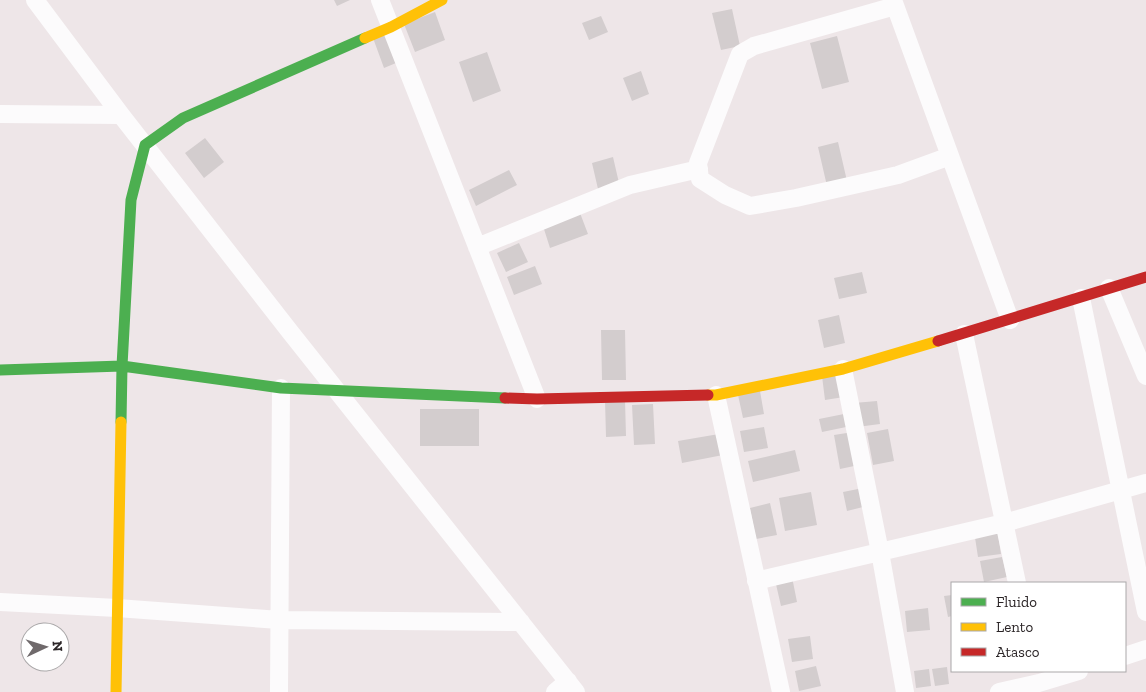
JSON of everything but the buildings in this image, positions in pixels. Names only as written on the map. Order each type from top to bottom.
[{"type":"street","points":[[35,0],[144,145],[337,392],[521,622],[566,688]]},
{"type":"street","points":[[380,0],[537,399]]},
{"type":"street","points":[[116,692],[122,366],[131,200],[144,145],[183,118],[391,27],[442,0]]},
{"type":"street","points":[[950,156],[898,176],[750,206],[725,195],[700,179],[698,164],[740,54],[754,46],[894,3],[950,156],[1010,320]]},
{"type":"street","points":[[0,114],[121,115]]},
{"type":"street","points":[[477,247],[630,185],[699,169]]},
{"type":"street","points":[[0,370],[122,366],[280,388],[337,392],[537,399],[716,395],[843,369],[964,334],[1146,277]]},
{"type":"street","points":[[1109,288],[1146,376]]},
{"type":"street","points":[[1080,298],[1146,612]]},
{"type":"street","points":[[964,334],[1017,582]]},
{"type":"street","points":[[843,369],[880,552],[905,692]]},
{"type":"street","points":[[279,692],[280,388]]},
{"type":"street","points":[[716,395],[781,692]]},
{"type":"street","points":[[756,580],[1004,524],[1146,483]]},
{"type":"street","points":[[0,602],[117,608],[279,620],[521,622]]},
{"type":"street","points":[[1126,656],[1146,649]]},
{"type":"street","points":[[999,692],[1037,677],[1072,672]]},
{"type":"traffic: fast","points":[[121,422],[122,366],[131,200],[145,145],[183,118],[365,38]]},
{"type":"traffic: fast","points":[[0,370],[122,366],[281,388],[505,398]]},
{"type":"traffic: slow","points":[[365,38],[391,27],[442,0]]},
{"type":"traffic: slow","points":[[708,395],[716,395],[843,369],[938,341]]},
{"type":"traffic: slow","points":[[116,692],[121,422]]},
{"type":"traffic: jam","points":[[938,341],[1146,277]]},
{"type":"traffic: jam","points":[[505,398],[708,395]]}]
